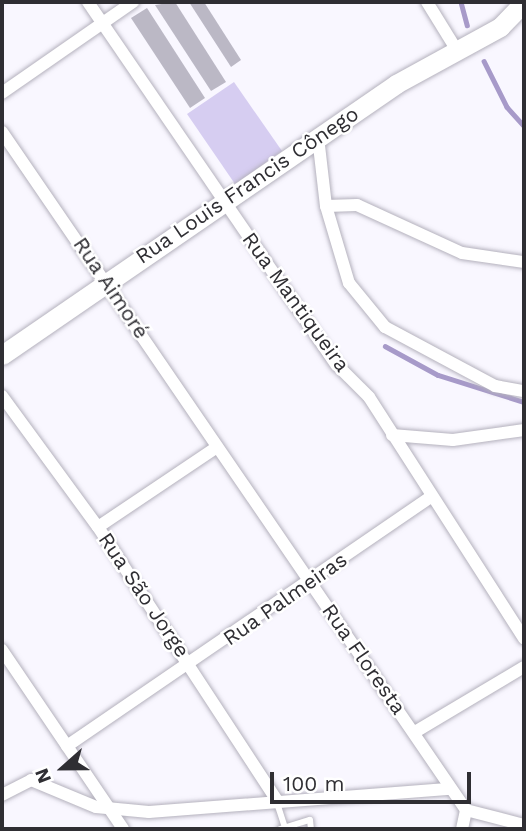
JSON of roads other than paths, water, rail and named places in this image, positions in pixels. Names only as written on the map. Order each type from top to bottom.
[{"type":"main road","points":[[500,27],[524,2]]},
{"type":"main road","points":[[500,27],[524,24]]},
{"type":"main road","name":"Rua Louis Francis Cônego","points":[[2,355],[107,280],[318,137],[456,49],[500,27]]},
{"type":"street","name":"Rua Mantiqueira","points":[[88,2],[224,201],[392,435],[524,636]]},
{"type":"street","points":[[2,93],[134,2]]},
{"type":"street","points":[[427,2],[456,49]]},
{"type":"street","name":"Rua Aimoré","points":[[2,132],[107,280],[217,447]]},
{"type":"street","points":[[318,137],[326,206],[349,283],[385,327],[495,386],[524,391]]},
{"type":"street","points":[[326,206],[357,205],[462,254],[524,261]]},
{"type":"street","name":"Rua São Jorge","points":[[2,396],[98,527],[277,801]]},
{"type":"street","points":[[392,435],[453,440],[524,429]]},
{"type":"street","points":[[98,527],[217,447]]},
{"type":"street","name":"Rua Floresta","points":[[217,447],[466,810]]},
{"type":"street","name":"Rua Palmeiras","points":[[67,746],[432,496]]},
{"type":"street","points":[[2,650],[122,829]]},
{"type":"street","name":"Rua Floresta","points":[[415,732],[524,667]]},
{"type":"street","points":[[2,794],[31,780],[107,808],[194,810],[277,801],[450,789]]},
{"type":"street","points":[[462,829],[466,810],[524,825]]},
{"type":"lane","points":[[277,801],[282,827],[310,820],[311,829]]},
{"type":"waterway","points":[[461,2],[467,25]]},
{"type":"waterway","points":[[484,61],[507,107],[524,126]]},
{"type":"waterway","points":[[385,346],[438,375],[524,402]]}]
